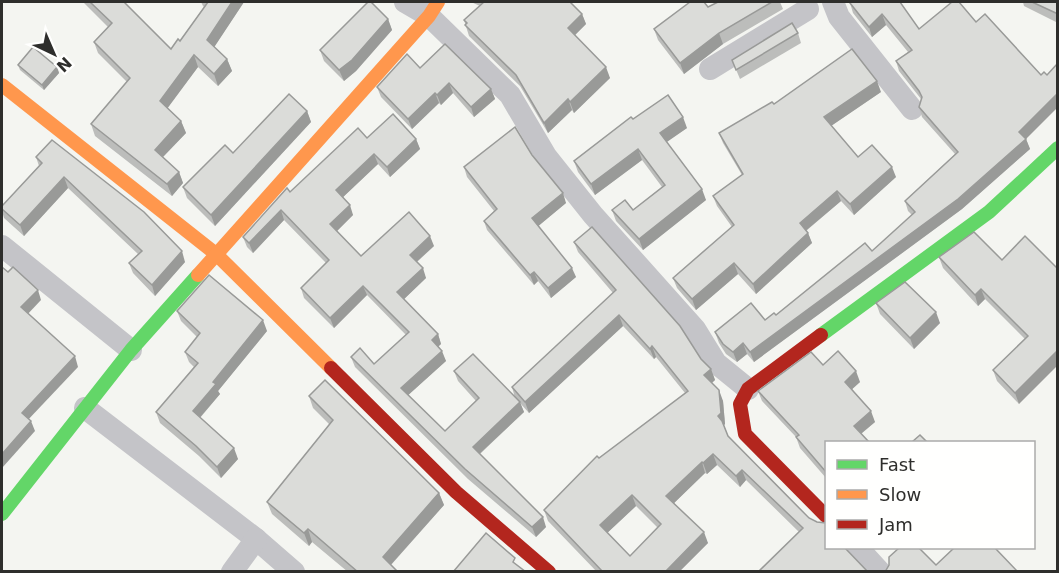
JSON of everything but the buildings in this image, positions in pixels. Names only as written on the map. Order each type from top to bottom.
[{"type":"street","points":[[405,2],[433,9],[510,95],[546,156],[593,215],[695,329],[716,363],[748,389]]},
{"type":"street","points":[[832,2],[839,16],[912,109]]},
{"type":"street","points":[[710,69],[812,4]]},
{"type":"street","points":[[2,514],[131,350],[433,9]]},
{"type":"street","points":[[2,85],[216,254],[456,492],[549,572]]},
{"type":"street","points":[[825,515],[745,434],[740,404],[748,389],[989,212],[1058,148]]},
{"type":"street","points":[[2,246],[131,350]]},
{"type":"street","points":[[85,408],[256,539],[294,572]]},
{"type":"street","points":[[232,572],[256,539]]},
{"type":"street","points":[[859,549],[880,572]]},
{"type":"traffic: fast","points":[[821,335],[989,212],[1058,148]]},
{"type":"traffic: fast","points":[[2,514],[131,350],[198,275]]},
{"type":"traffic: slow","points":[[198,275],[429,16],[438,2]]},
{"type":"traffic: slow","points":[[2,85],[216,254],[331,368]]},
{"type":"traffic: jam","points":[[821,335],[748,389],[740,404],[745,434],[825,515]]},
{"type":"traffic: jam","points":[[331,368],[456,492],[549,572]]}]
